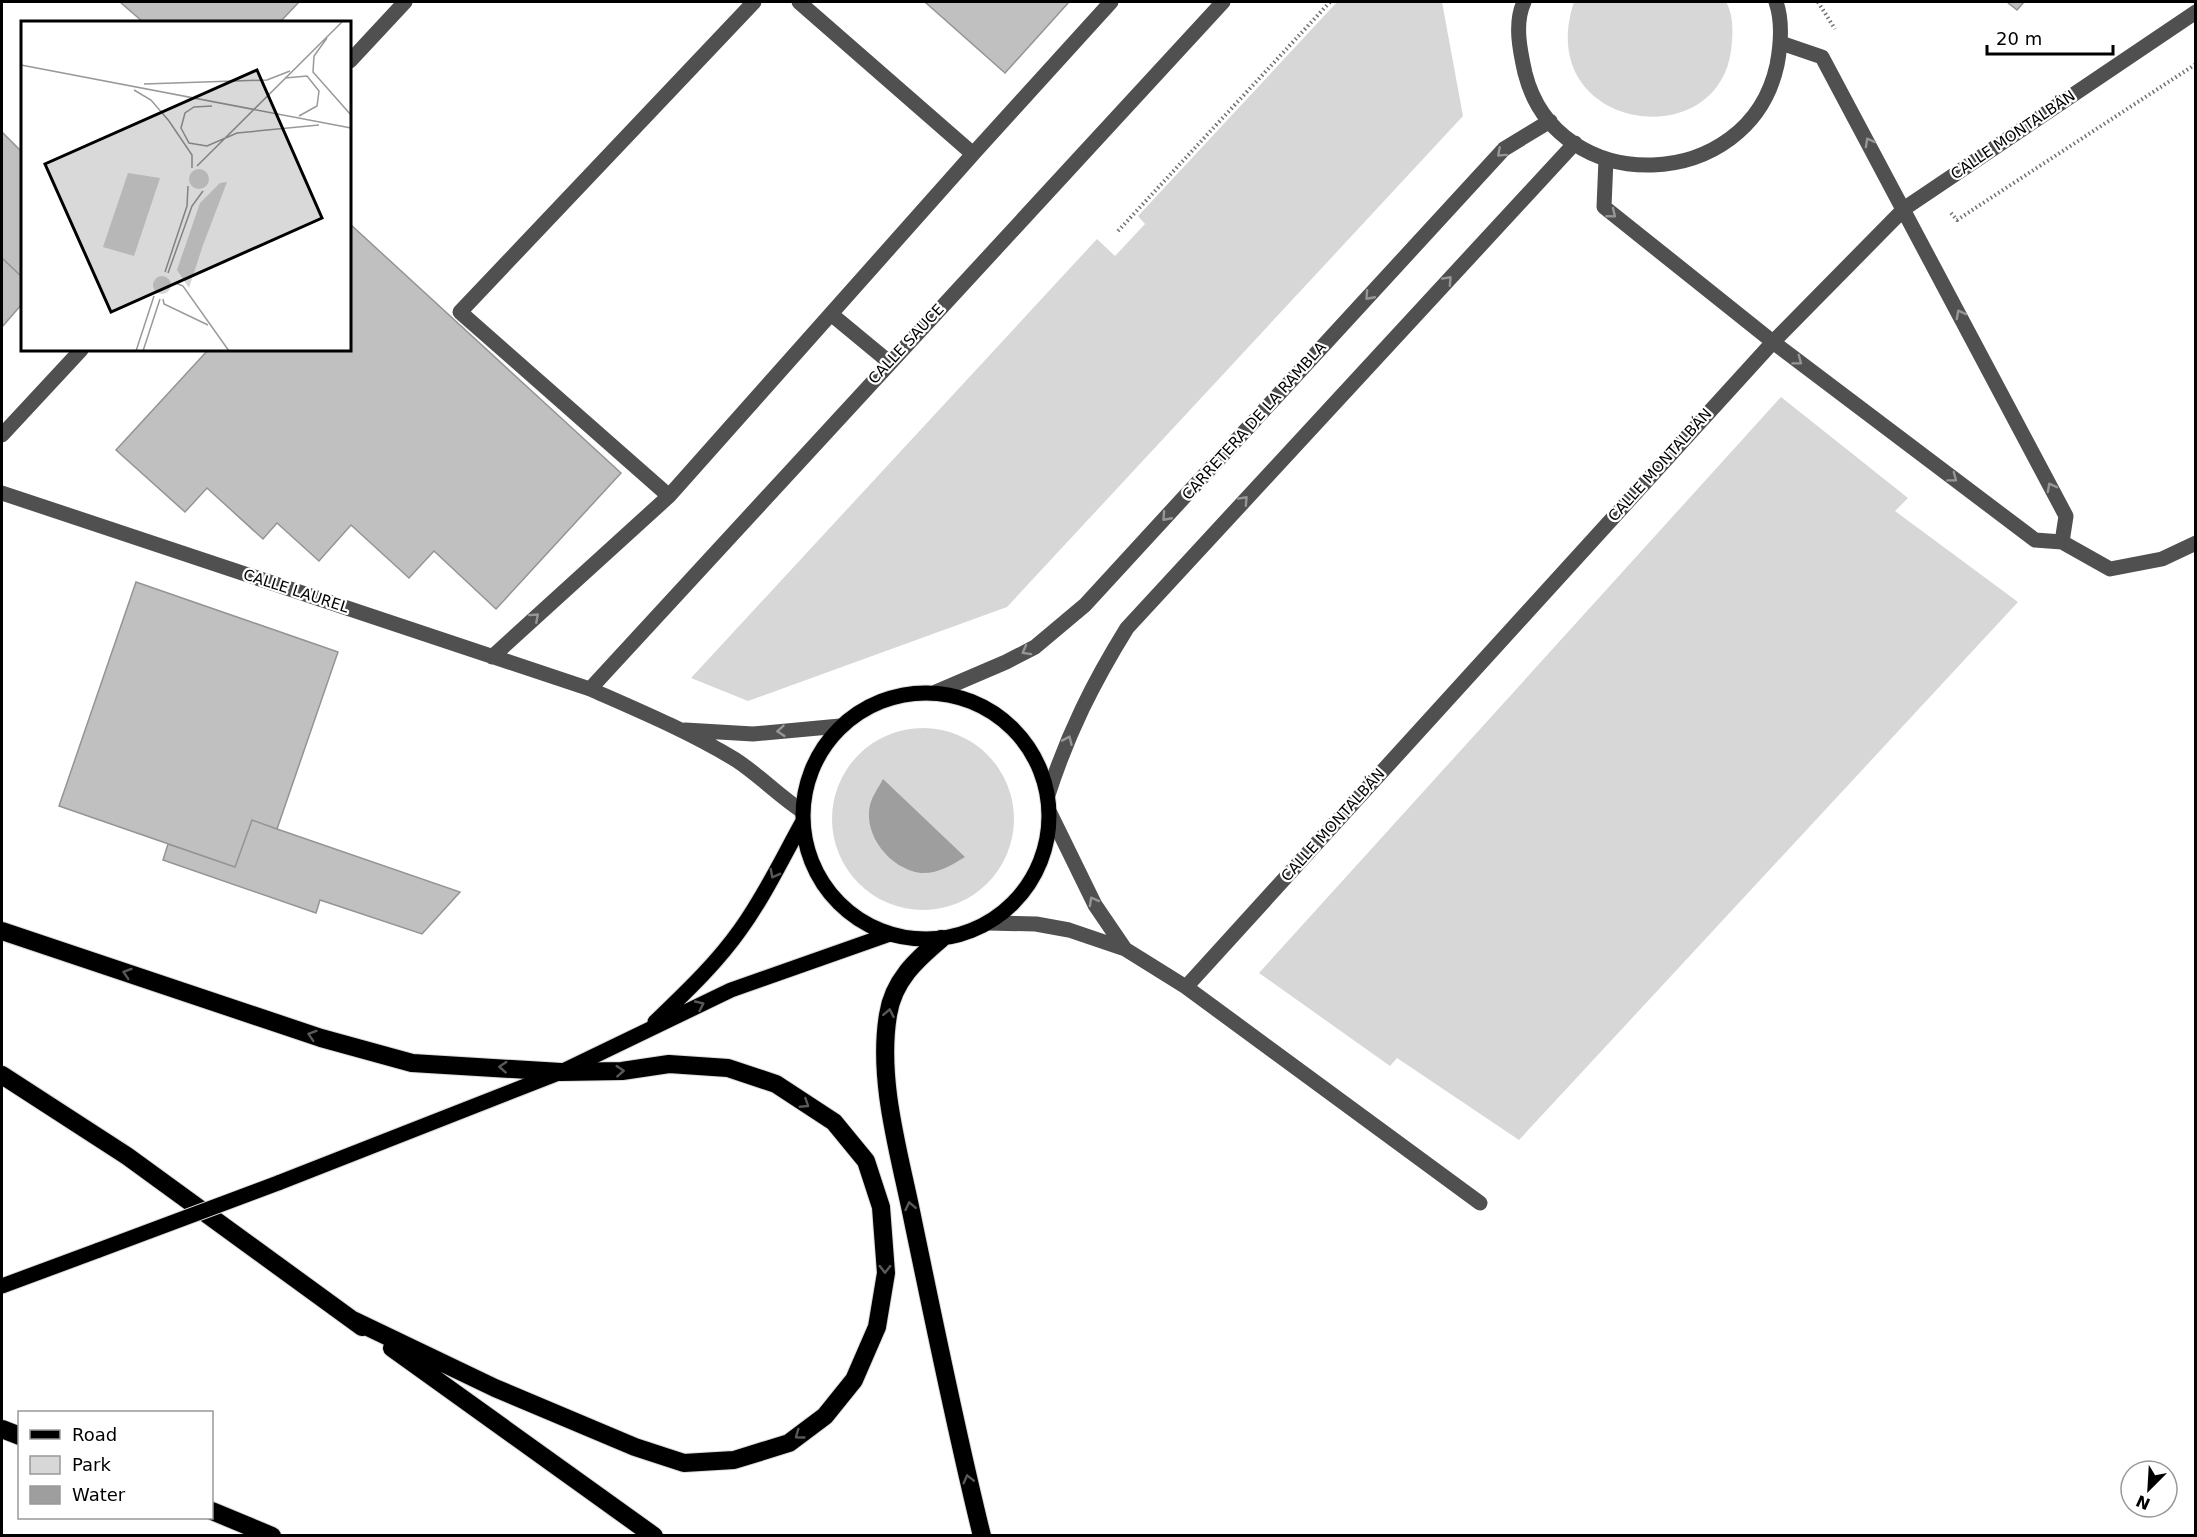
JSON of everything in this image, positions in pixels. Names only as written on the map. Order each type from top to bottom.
[{"type":"highway","points":[[2,932],[321,1038],[412,1063],[561,1072],[622,1071],[669,1064],[728,1068],[776,1084],[834,1122],[866,1161],[881,1207],[886,1273],[877,1327],[854,1380],[825,1416],[789,1443],[734,1461],[684,1462],[635,1447],[506,1392],[353,1320]]},
{"type":"highway","points":[[941,939],[913,963],[897,987],[888,1013],[885,1049],[891,1111],[957,1433],[982,1536]]},
{"type":"highway","points":[[2,1075],[127,1156],[654,1536]]},
{"type":"highway","points":[[2,1430],[18,1435]]},
{"type":"highway","points":[[213,1511],[272,1536]]},
{"type":"main road","points":[[647,1030],[696,982],[739,931],[768,887],[802,817],[807,780],[816,761],[840,726],[860,710],[884,699],[909,693],[936,692],[975,702],[1010,724],[1035,756],[1048,795],[1050,813],[1044,856],[1022,895],[988,923],[966,933],[941,939],[915,939],[890,934],[856,918],[828,892],[810,859],[802,817]]},
{"type":"main road","points":[[2,1286],[278,1184],[561,1072],[731,990],[890,934]]},
{"type":"street","points":[[351,60],[405,2]]},
{"type":"street","points":[[669,496],[460,312],[754,2]]},
{"type":"street","points":[[799,2],[973,154]]},
{"type":"street","points":[[492,657],[669,496],[1111,2]]},
{"type":"street","name":"CALLE SAUCE","points":[[590,689],[1223,2]]},
{"type":"street","points":[[1521,3],[1519,47],[1528,86],[1550,121],[1575,143],[1606,159],[1646,167],[1686,162],[1723,145],[1753,117],[1773,82],[1781,43],[1776,2]]},
{"type":"street","name":"CALLE MONTALBÁN","points":[[1186,987],[1773,342],[1905,208],[2196,12]]},
{"type":"street","points":[[1781,43],[1822,57],[1905,208],[2066,516],[2062,542]]},
{"type":"street","name":"CARRETERA DE LA RAMBLA","points":[[936,692],[1035,647],[1085,605],[1504,149],[1550,121]]},
{"type":"street","points":[[1048,795],[1061,755],[1093,683],[1126,628],[1575,143]]},
{"type":"street","points":[[1606,159],[1604,207],[1773,342],[2035,540],[2062,542],[2110,569],[2162,560],[2196,543]]},
{"type":"street","points":[[831,314],[889,362]]},
{"type":"street","points":[[2,435],[80,351]]},
{"type":"street","name":"CALLE LAUREL","points":[[2,493],[590,689],[682,730],[738,762],[802,817]]},
{"type":"street","points":[[682,730],[753,734],[840,726]]},
{"type":"street","points":[[1050,813],[1095,905],[1125,949]]},
{"type":"street","points":[[988,923],[1036,924],[1069,930],[1125,949],[1186,987],[1480,1203]]},
{"type":"path","points":[[1118,231],[1330,2]]},
{"type":"green space","points":[[1337,2],[1442,2],[1463,116],[1007,607],[748,701],[691,678],[1097,239],[1115,256],[1145,224],[1138,216]]},
{"type":"green space","points":[[1574,2],[1726,2],[1732,19],[1732,45],[1718,85],[1694,106],[1664,116],[1631,114],[1601,102],[1579,78],[1568,45]]},
{"type":"green space","points":[[1781,397],[1908,498],[1895,511],[2018,602],[1519,1140],[1397,1058],[1390,1066],[1259,973]]},
{"type":"green space","points":[[923,728],[941,729],[958,735],[974,743],[988,754],[999,768],[1007,784],[1013,801],[1013,837],[1007,854],[999,870],[988,884],[974,895],[958,903],[941,909],[923,910],[905,909],[888,903],[872,895],[858,884],[847,870],[839,854],[833,837],[832,819],[833,801],[839,784],[847,768],[858,754],[872,743],[888,735],[905,729]]},
{"type":"water","points":[[883,779],[965,857],[950,866],[927,873],[910,870],[889,858],[875,839],[869,816],[871,802]]},
{"type":"building","points":[[120,2],[299,2],[281,21],[142,21]]},
{"type":"building","points":[[925,2],[1069,2],[1005,73]]},
{"type":"building","points":[[2007,2],[2024,2],[2017,10]]},
{"type":"building","points":[[2,132],[21,151],[21,276],[2,258]]},
{"type":"building","points":[[351,225],[621,473],[496,609],[434,551],[409,578],[351,525],[319,561],[277,523],[263,539],[207,488],[185,512],[116,450],[207,351],[351,351]]},
{"type":"building","points":[[2,258],[21,276],[21,305],[2,327]]},
{"type":"building","points":[[136,582],[338,652],[277,829],[252,820],[235,867],[59,806]]},
{"type":"building","points":[[252,820],[460,892],[422,934],[320,900],[316,913],[163,860],[168,844],[235,867]]}]
